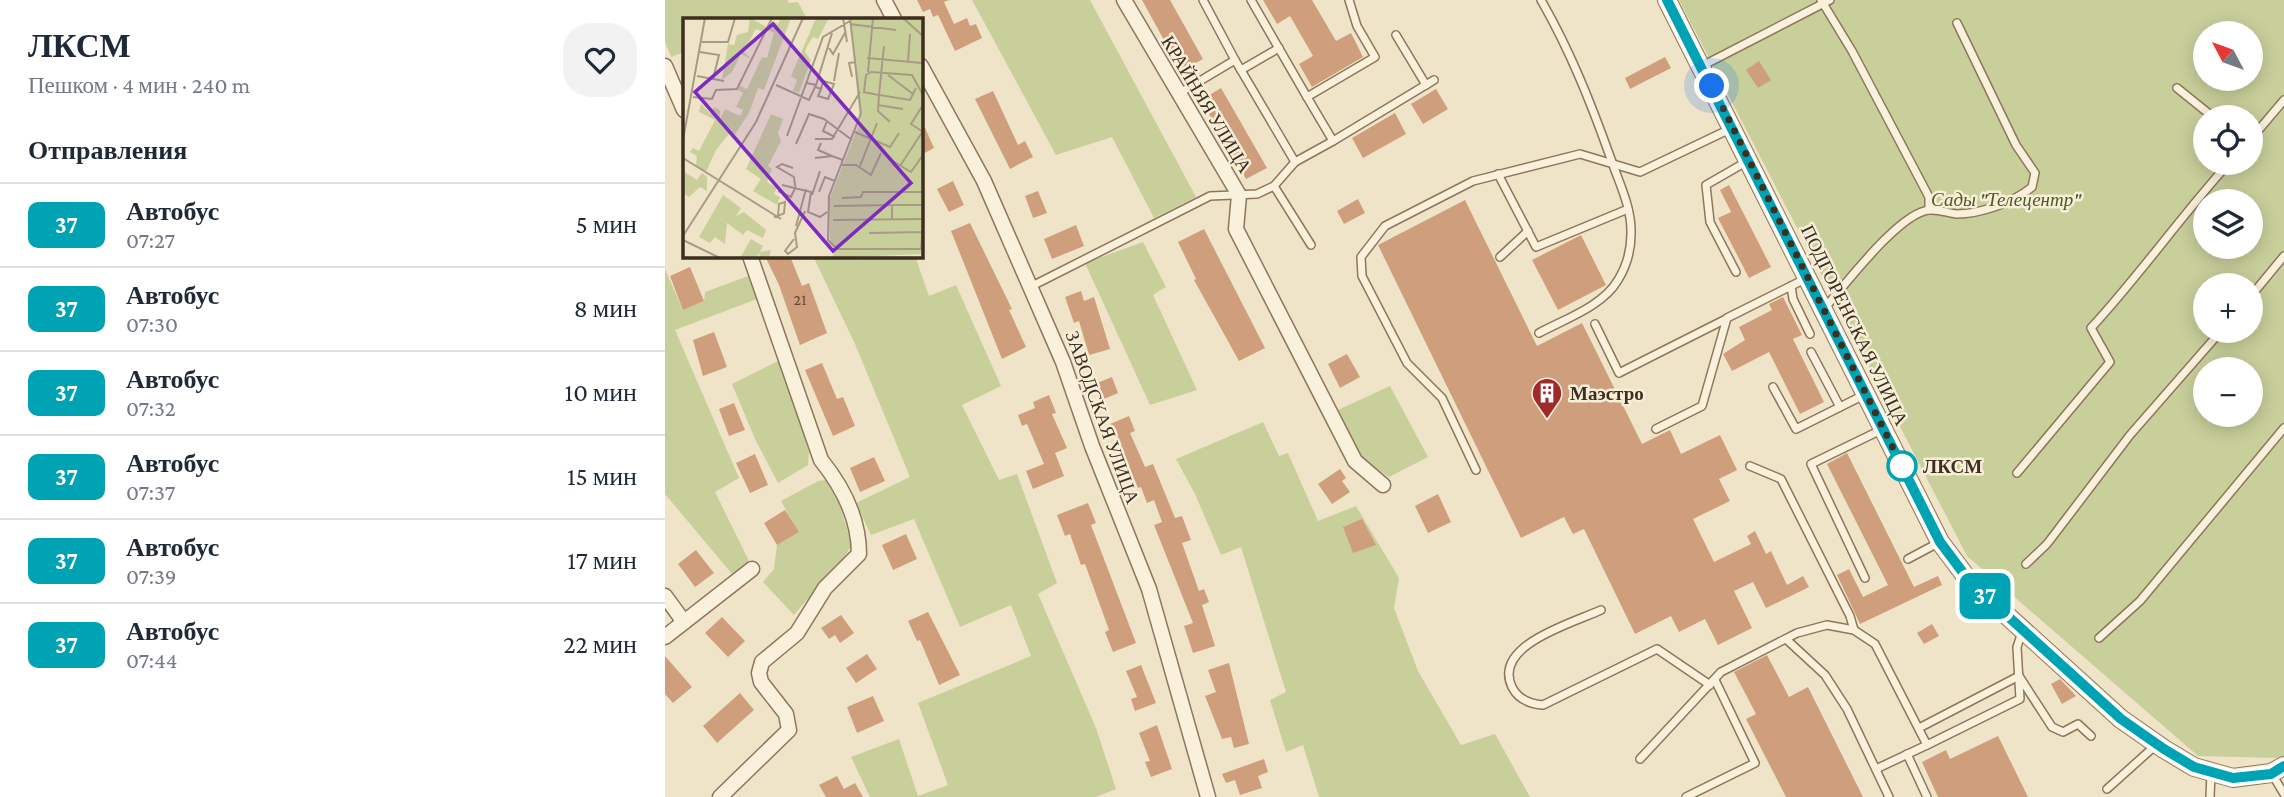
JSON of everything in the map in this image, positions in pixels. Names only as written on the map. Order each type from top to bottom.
[{"type":"street","points":[[884,0],[893,18]]},
{"type":"street","name":"КРАЙНЯЯ УЛИЦА","points":[[1123,0],[1238,193]]},
{"type":"street","name":"ПОДГОРЕНСКАЯ УЛИЦА","points":[[1667,0],[1734,128],[1940,542],[1970,582],[2121,719],[2157,744],[2211,774],[2240,778],[2278,770]]},
{"type":"street","points":[[665,66],[683,108]]},
{"type":"street","name":"ЗАВОДСКАЯ УЛИЦА","points":[[922,68],[984,181],[1032,286],[1149,589],[1208,797]]},
{"type":"street","points":[[1238,193],[1236,229],[1355,461],[1383,485]]},
{"type":"street","points":[[720,797],[789,730],[786,714],[761,682],[759,673],[762,662],[797,633],[825,588],[859,554],[859,533],[837,480],[821,460],[750,257]]},
{"type":"street","points":[[665,637],[752,569]]},
{"type":"street","points":[[665,596],[684,622]]},
{"type":"lane","points":[[1203,0],[1295,162]]},
{"type":"lane","points":[[1251,0],[1333,141]]},
{"type":"lane","points":[[1307,97],[1375,57],[1357,26],[1349,0]]},
{"type":"lane","points":[[1539,333],[1604,297],[1617,281],[1627,261],[1631,235],[1628,209],[1587,94],[1561,35],[1541,0]]},
{"type":"lane","points":[[1702,66],[1825,1],[1929,197],[1929,210]]},
{"type":"lane","points":[[1824,309],[1899,225],[1929,210],[1959,214],[2011,200],[2032,187],[2035,173],[2016,145],[1957,23]]},
{"type":"lane","points":[[1396,35],[1426,85]]},
{"type":"lane","points":[[1241,70],[1279,48]]},
{"type":"lane","points":[[1178,94],[1235,60]]},
{"type":"lane","points":[[1032,286],[1210,196],[1257,194],[1274,186],[1295,162],[1434,80]]},
{"type":"lane","points":[[2177,88],[2198,105]]},
{"type":"lane","points":[[2263,125],[2284,100]]},
{"type":"lane","points":[[1476,470],[1442,398],[1407,363],[1362,276],[1361,257],[1385,226],[1473,181],[1580,154],[1640,172],[1734,128]]},
{"type":"lane","points":[[1736,272],[1710,222],[1706,185],[1750,160]]},
{"type":"lane","points":[[1499,174],[1536,247],[1628,209]]},
{"type":"lane","points":[[2017,473],[2110,362],[2091,328],[2131,285],[2218,175]]},
{"type":"lane","points":[[1274,186],[1311,245]]},
{"type":"lane","points":[[1500,257],[1528,231]]},
{"type":"lane","points":[[2263,281],[2284,256]]},
{"type":"lane","points":[[1595,324],[1619,373],[1809,278]]},
{"type":"lane","points":[[1791,286],[1793,299],[1810,334]]},
{"type":"lane","points":[[1656,429],[1702,406],[1727,318]]},
{"type":"lane","points":[[2026,564],[2047,544],[2130,435],[2210,343]]},
{"type":"lane","points":[[1811,352],[1840,407]]},
{"type":"lane","points":[[1773,387],[1796,429],[1866,394]]},
{"type":"lane","points":[[1865,578],[1811,464],[1883,428]]},
{"type":"lane","points":[[2099,638],[2140,601],[2284,428]]},
{"type":"lane","points":[[1750,466],[1781,480],[1850,616],[1854,630]]},
{"type":"lane","points":[[1908,559],[1940,542]]},
{"type":"lane","points":[[1601,610],[1521,647],[1509,664],[1508,675],[1516,694],[1528,702],[1543,705],[1657,649],[1713,682],[1755,763],[1686,797]]},
{"type":"lane","points":[[1640,759],[1721,672],[1786,639],[1827,625],[1854,630],[1866,636],[1883,656],[1927,745]]},
{"type":"lane","points":[[1875,769],[2020,699],[2017,647],[2023,630]]},
{"type":"lane","points":[[1786,639],[1825,675],[1847,709],[1889,797]]},
{"type":"lane","points":[[1919,728],[2019,676]]},
{"type":"lane","points":[[2019,676],[2052,727],[2063,732],[2078,724],[2091,736]]},
{"type":"lane","points":[[2107,789],[2157,744]]},
{"type":"lane","points":[[1907,754],[1927,797]]},
{"type":"lane","points":[[2278,770],[2284,794]]},
{"type":"lane","points":[[2210,797],[2211,774]]},
{"type":"green space","points":[[665,0],[787,0],[789,3],[798,2],[806,18],[683,18],[683,52],[671,57],[665,42]]},
{"type":"green space","points":[[972,0],[1090,0],[1196,197],[1154,218],[1112,137],[1056,155]]},
{"type":"green space","name":"Сады \"Телецентр\"","points":[[1679,0],[2284,0],[2284,769],[2278,758],[2198,756],[1967,556]]},
{"type":"green space","points":[[1143,242],[1166,287],[1153,295],[1197,390],[1150,405],[1085,263]]},
{"type":"green space","points":[[813,257],[915,257],[929,296],[956,285],[1001,386],[962,405],[999,480],[1017,474],[1057,583],[1038,594],[1096,728],[1116,789],[1096,797],[870,797],[851,757],[899,739],[918,796],[948,785],[918,703],[1031,656],[1011,605],[960,627],[914,519],[871,535],[856,503],[910,477],[855,344]]},
{"type":"green space","points":[[665,269],[683,310],[704,301],[705,292],[748,276],[757,299],[675,330],[739,478],[715,492],[749,561],[732,574],[665,494]]},
{"type":"green space","points":[[780,360],[809,452],[808,465],[778,483],[755,439],[732,384]]},
{"type":"green space","points":[[1390,386],[1428,457],[1389,477],[1360,458],[1338,410]]},
{"type":"green space","points":[[1263,422],[1279,456],[1288,453],[1318,521],[1356,506],[1399,578],[1394,608],[1418,671],[1461,745],[1495,734],[1530,797],[1319,797],[1303,745],[1286,752],[1270,700],[1286,692],[1241,547],[1221,555],[1195,494],[1176,459]]},
{"type":"green space","points":[[827,480],[834,488],[852,544],[834,570],[794,615],[763,582],[774,569],[777,545],[798,532],[781,501],[818,481]]},
{"type":"building","points":[[917,0],[949,0],[944,2],[954,24],[967,18],[970,26],[976,24],[982,38],[955,51],[938,15],[933,17],[930,9],[923,12]]},
{"type":"building","points":[[1142,0],[1170,0],[1203,59],[1181,71]]},
{"type":"building","points":[[1263,0],[1312,0],[1336,41],[1351,33],[1363,57],[1312,87],[1299,64],[1313,56],[1290,16],[1277,24]]},
{"type":"building","points":[[1665,57],[1671,68],[1630,89],[1625,78]]},
{"type":"building","points":[[1759,61],[1771,80],[1758,88],[1746,70]]},
{"type":"building","points":[[1221,88],[1267,168],[1246,179],[1201,100]]},
{"type":"building","points":[[1436,89],[1448,109],[1423,124],[1411,104]]},
{"type":"building","points":[[993,91],[1018,145],[1025,141],[1033,157],[1010,169],[975,99]]},
{"type":"building","points":[[1395,113],[1406,134],[1363,158],[1352,138]]},
{"type":"building","points":[[922,121],[934,148],[922,154]]},
{"type":"building","points":[[953,181],[964,205],[949,212],[937,189]]},
{"type":"building","points":[[1729,185],[1771,267],[1749,278],[1718,218],[1731,212],[1720,190]]},
{"type":"building","points":[[1038,191],[1047,213],[1033,218],[1025,196]]},
{"type":"building","points":[[1358,199],[1365,213],[1344,224],[1337,211]]},
{"type":"building","name":"Маэстро","points":[[1465,200],[1537,346],[1582,323],[1642,444],[1670,430],[1681,454],[1720,435],[1737,470],[1719,479],[1730,501],[1693,519],[1714,562],[1751,544],[1747,536],[1755,531],[1766,554],[1771,551],[1787,585],[1803,576],[1809,587],[1766,608],[1753,582],[1734,591],[1752,628],[1718,645],[1705,619],[1679,632],[1671,616],[1635,634],[1584,529],[1573,534],[1564,517],[1521,538],[1378,245]]},
{"type":"building","points":[[970,223],[1012,309],[1009,310],[1026,347],[1002,359],[951,231]]},
{"type":"building","points":[[1076,225],[1084,246],[1052,259],[1044,239]]},
{"type":"building","points":[[1204,229],[1265,348],[1239,361],[1194,280],[1196,279],[1178,242]]},
{"type":"building","points":[[1581,235],[1606,285],[1558,310],[1532,260]]},
{"type":"building","points":[[765,257],[790,257],[802,286],[809,283],[827,333],[800,345],[779,285]]},
{"type":"building","points":[[690,267],[704,301],[683,310],[670,276]]},
{"type":"building","points":[[1081,291],[1084,301],[1094,297],[1110,349],[1089,355],[1079,321],[1074,323],[1065,297]]},
{"type":"building","points":[[1783,297],[1802,335],[1793,339],[1824,402],[1800,414],[1769,352],[1732,371],[1723,354],[1745,340],[1739,327],[1772,310],[1769,304]]},
{"type":"building","points":[[714,332],[727,367],[703,376],[693,340]]},
{"type":"building","points":[[1347,354],[1360,377],[1340,388],[1328,364]]},
{"type":"building","points":[[822,363],[837,399],[843,397],[855,426],[833,436],[805,370]]},
{"type":"building","points":[[1112,377],[1118,393],[1104,399],[1097,383]]},
{"type":"building","points":[[1049,395],[1056,413],[1052,414],[1067,448],[1055,453],[1064,476],[1033,489],[1026,471],[1044,464],[1027,424],[1022,426],[1018,415],[1035,408],[1033,402]]},
{"type":"building","points":[[734,403],[745,430],[729,436],[719,409]]},
{"type":"building","points":[[1129,416],[1135,431],[1130,433],[1145,467],[1153,464],[1175,518],[1182,516],[1191,540],[1182,543],[1199,591],[1204,589],[1209,602],[1202,605],[1215,646],[1193,653],[1184,626],[1193,623],[1154,525],[1162,522],[1154,500],[1147,503],[1141,487],[1138,488],[1110,424]]},
{"type":"building","points":[[1847,453],[1914,587],[1938,576],[1942,585],[1860,624],[1837,575],[1849,569],[1863,597],[1888,585],[1827,464]]},
{"type":"building","points":[[755,454],[768,485],[750,493],[736,463]]},
{"type":"building","points":[[874,457],[885,481],[860,492],[850,468]]},
{"type":"building","points":[[1340,469],[1346,478],[1342,481],[1350,492],[1332,504],[1318,484]]},
{"type":"building","points":[[1438,494],[1451,522],[1428,533],[1415,506]]},
{"type":"building","points":[[1088,503],[1096,523],[1091,525],[1136,643],[1113,652],[1105,632],[1109,630],[1085,564],[1081,565],[1070,534],[1065,536],[1057,515]]},
{"type":"building","points":[[785,510],[799,532],[777,545],[764,523]]},
{"type":"building","points":[[1362,519],[1376,545],[1353,553],[1343,527]]},
{"type":"building","points":[[906,534],[917,559],[893,570],[882,545]]},
{"type":"building","points":[[696,550],[714,573],[695,587],[678,564]]},
{"type":"building","points":[[928,612],[960,675],[939,685],[920,640],[917,641],[908,621]]},
{"type":"building","points":[[841,615],[854,633],[840,643],[835,635],[829,639],[821,628]]},
{"type":"building","points":[[722,617],[745,641],[728,657],[705,633]]},
{"type":"building","points":[[1932,624],[1939,636],[1924,644],[1917,633]]},
{"type":"building","points":[[867,654],[877,669],[856,683],[846,668]]},
{"type":"building","points":[[1767,655],[1789,697],[1808,687],[1863,797],[1786,797],[1746,719],[1756,714],[1734,672]]},
{"type":"building","points":[[665,656],[692,687],[673,703],[665,694]]},
{"type":"building","points":[[1229,663],[1249,744],[1234,748],[1231,737],[1222,739],[1205,696],[1216,692],[1208,670]]},
{"type":"building","points":[[1141,665],[1156,703],[1135,711],[1131,699],[1137,697],[1126,671]]},
{"type":"building","points":[[2060,679],[2076,696],[2062,704],[2051,684]]},
{"type":"building","points":[[740,693],[754,710],[717,743],[703,726]]},
{"type":"building","points":[[873,696],[884,721],[857,733],[847,707]]},
{"type":"building","points":[[1157,725],[1172,769],[1151,777],[1145,762],[1150,761],[1139,733]]},
{"type":"building","points":[[1998,736],[2028,797],[1938,797],[1922,762],[1946,750],[1950,759]]},
{"type":"building","points":[[1264,759],[1268,772],[1258,776],[1262,788],[1240,795],[1235,780],[1226,783],[1222,774]]},
{"type":"building","points":[[837,776],[844,789],[855,783],[863,797],[826,797],[819,785]]},
{"type":"bus line","name":"37","points":[[1667,0],[1739,137],[1940,542],[1970,582],[2121,719],[2194,767],[2211,774],[2248,778],[2271,774],[2284,766]]},
{"type":"place","name":"Маэстро","points":[[1547,420]]},
{"type":"place","name":"ЛКСМ","points":[[1902,466]]},
{"type":"route","points":[[1712,86],[1739,137],[1906,474],[1902,466]]}]
